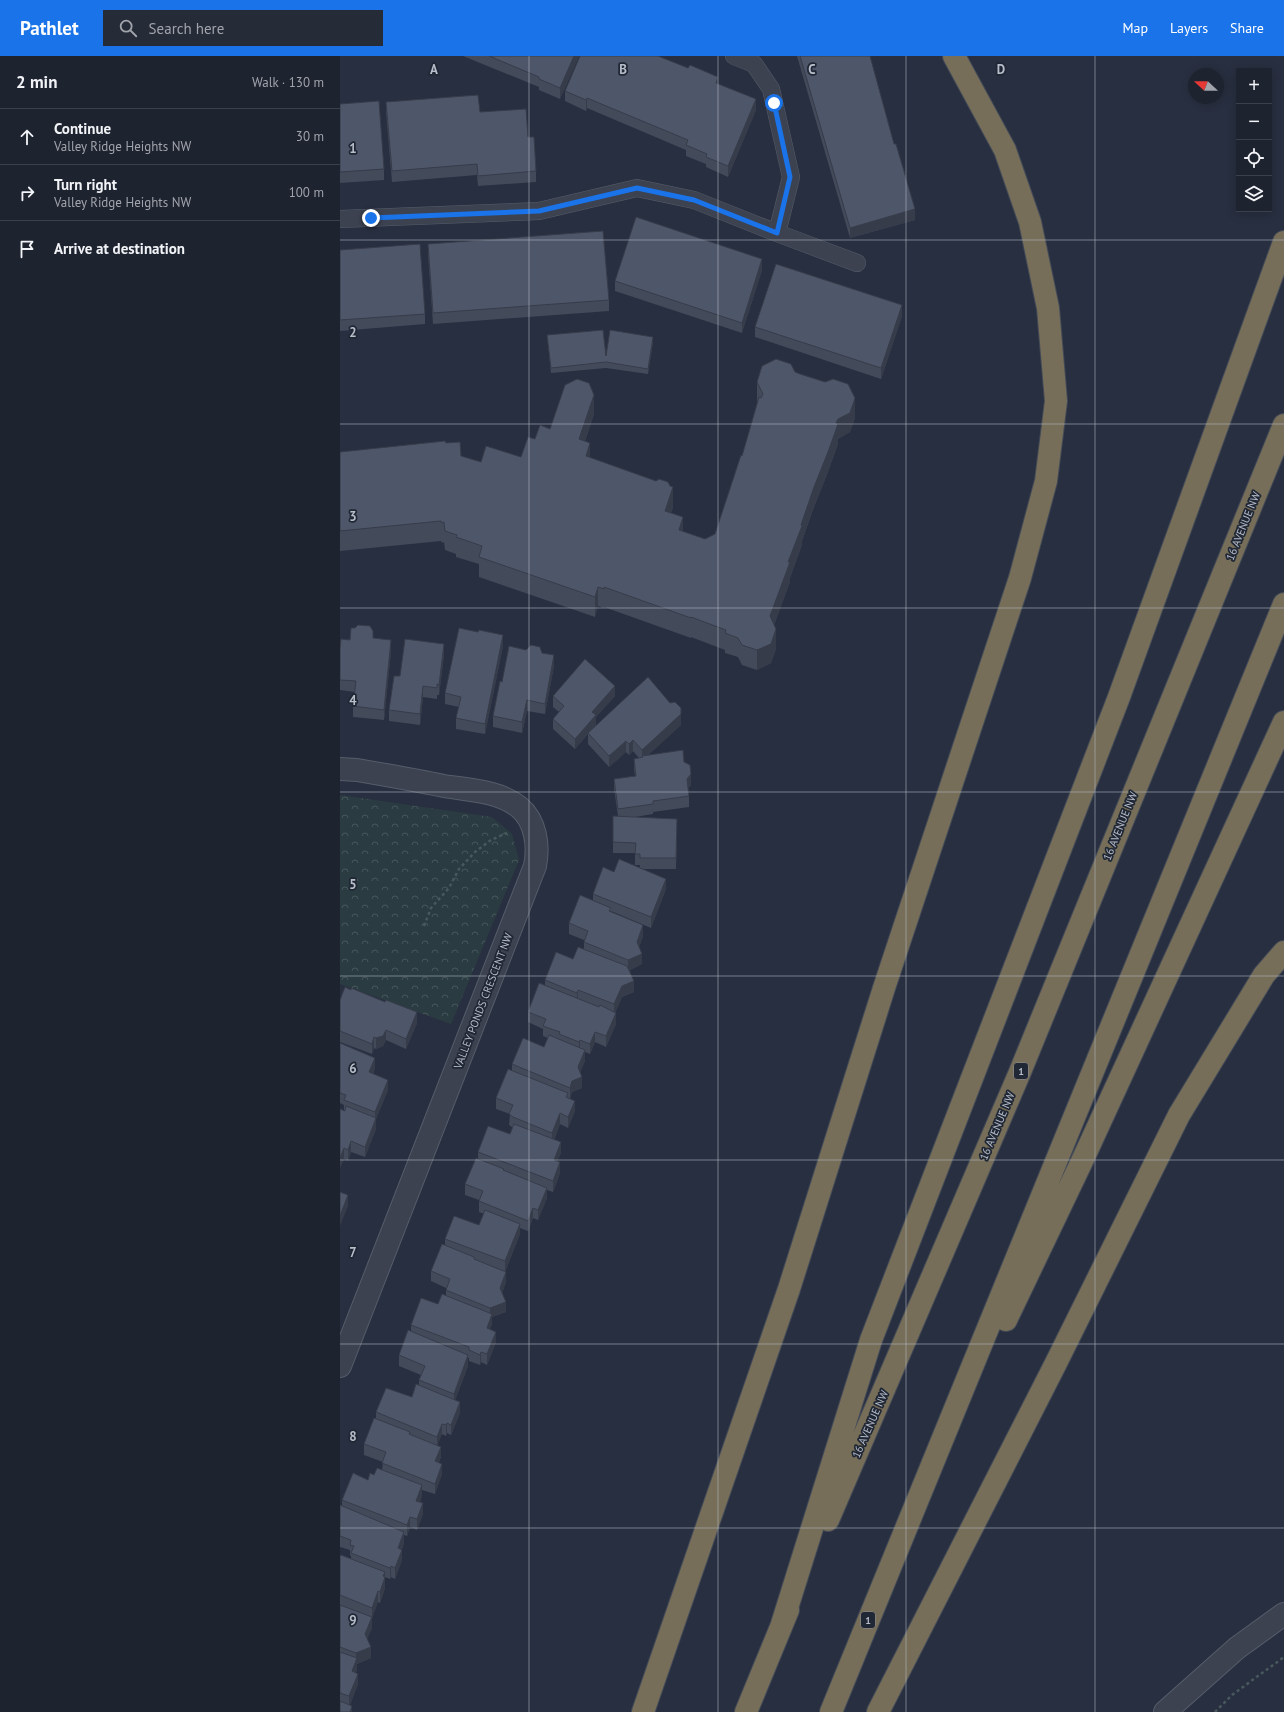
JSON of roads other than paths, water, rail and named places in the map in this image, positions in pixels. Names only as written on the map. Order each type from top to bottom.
[{"type":"highway","points":[[643,1712],[789,1289],[884,988],[1020,578],[1046,481],[1056,401],[1048,308],[1030,222],[1005,150],[954,56]]},
{"type":"highway","points":[[782,1624],[871,1340],[1119,697],[1284,242]]},
{"type":"highway","name":"16 AVENUE NW","points":[[746,1712],[782,1624],[1020,1072],[1284,424]]},
{"type":"highway","name":"1","points":[[831,1712],[1284,604]]},
{"type":"highway","points":[[906,1528],[1083,1159],[1284,722]]},
{"type":"highway","points":[[878,1712],[1056,1363],[1179,1115],[1264,975],[1284,952]]},
{"type":"street","name":"VALLEY PONDS CRESCENT NW","points":[[340,769],[357,770],[497,795],[520,808],[528,818],[533,829],[538,850],[533,873],[340,1366]]},
{"type":"street","points":[[1165,1712],[1237,1648],[1284,1614]]},
{"type":"lane","points":[[734,56],[754,64],[771,89],[790,177],[777,233]]},
{"type":"lane","points":[[340,219],[539,211],[637,188],[694,200],[857,263]]}]
